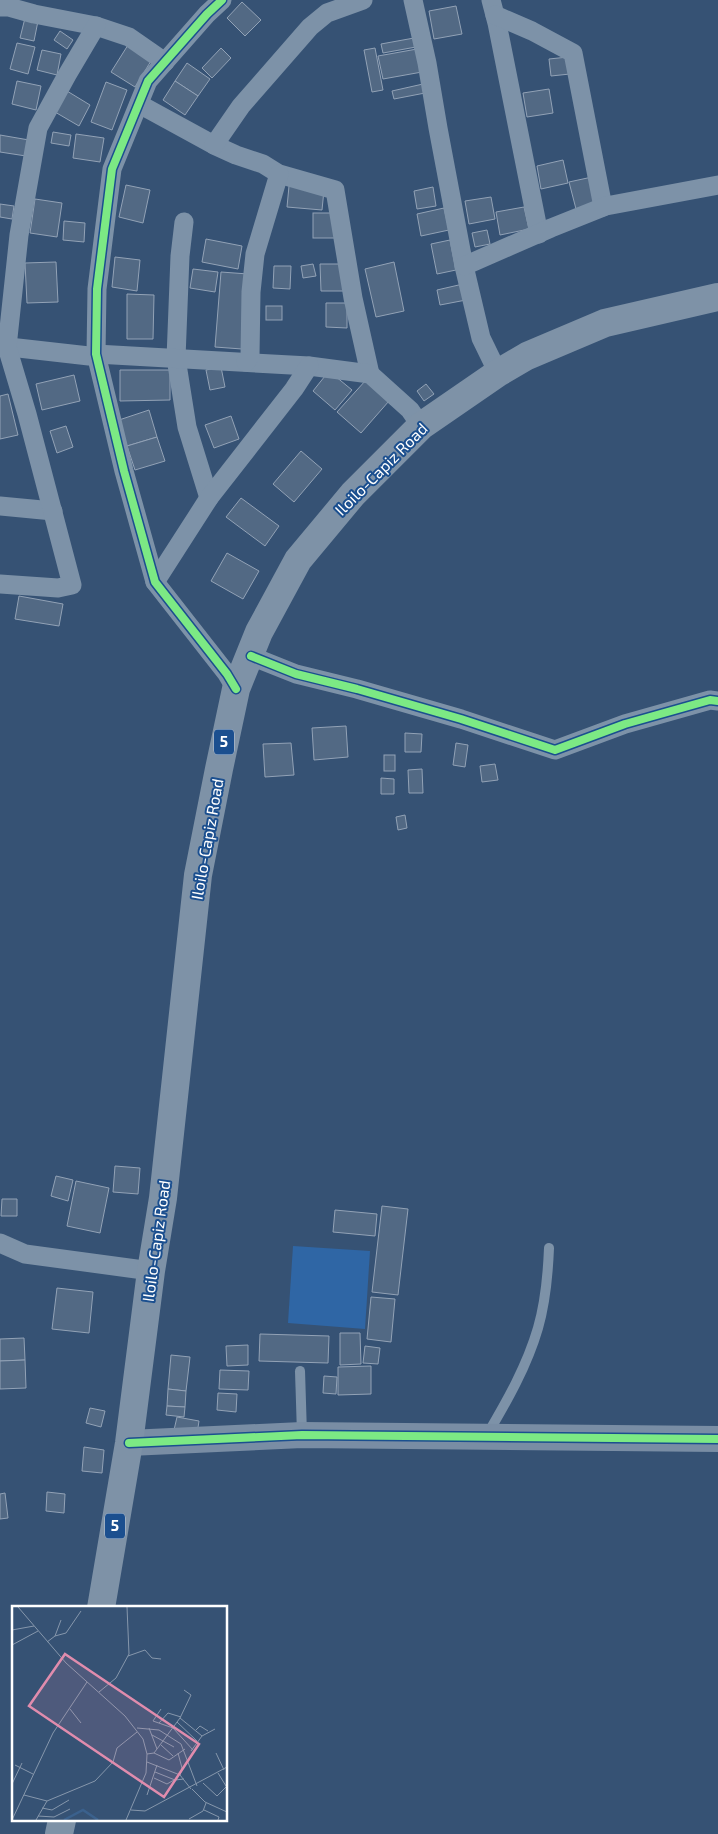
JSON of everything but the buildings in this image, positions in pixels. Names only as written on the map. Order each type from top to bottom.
[{"type":"highway","name":"Iloilo-Capiz Road","points":[[101,1606],[129,1444],[151,1271],[163,1198],[198,875],[218,769],[236,689],[251,656],[259,632],[298,560],[353,494],[422,426],[498,373],[527,356],[604,323],[718,296]]},
{"type":"street","points":[[222,0],[207,14],[148,81],[112,169],[97,289],[96,354],[154,582],[227,674],[236,689]]},
{"type":"street","points":[[214,145],[242,106],[310,27],[327,13],[364,0]]},
{"type":"street","points":[[413,0],[428,64],[464,266],[481,338],[498,373]]},
{"type":"street","points":[[0,7],[9,7],[34,14],[96,26],[129,37],[165,62]]},
{"type":"street","points":[[493,8],[539,234]]},
{"type":"street","points":[[493,8],[573,53],[603,207]]},
{"type":"street","points":[[0,584],[58,588],[72,585],[53,511],[4,347],[19,235],[38,128],[96,26]]},
{"type":"street","points":[[139,104],[214,145],[263,164],[279,174],[335,190],[353,298],[370,374]]},
{"type":"street","points":[[246,362],[250,356],[251,292],[255,254],[279,174]]},
{"type":"street","points":[[464,266],[603,207],[718,185]]},
{"type":"street","points":[[184,222],[180,256],[176,358],[188,427],[210,498]]},
{"type":"street","points":[[4,347],[89,356],[96,354],[308,366],[370,374],[410,410],[422,426]]},
{"type":"street","points":[[154,582],[210,498],[294,389],[308,366]]},
{"type":"street","points":[[0,506],[53,511]]},
{"type":"street","points":[[251,656],[296,674],[357,689],[461,719],[555,750],[625,724],[710,700],[718,701]]},
{"type":"street","points":[[0,1243],[25,1254],[151,1271]]},
{"type":"street","points":[[129,1444],[302,1435],[718,1439]]},
{"type":"lane","points":[[486,1436],[511,1395],[539,1327],[548,1268],[549,1248]]},
{"type":"lane","points":[[300,1371],[302,1435]]},
{"type":"shaded area","points":[[293,1246],[370,1251],[365,1329],[288,1323]]},
{"type":"cycle path","points":[[222,0],[207,14],[148,81],[112,169],[97,289],[96,354],[124,471],[155,582],[227,674],[236,689]]},
{"type":"cycle path","points":[[251,656],[296,674],[357,689],[461,719],[555,750],[625,724],[710,700],[718,701]]},
{"type":"cycle path","points":[[129,1443],[302,1435],[718,1439]]}]
